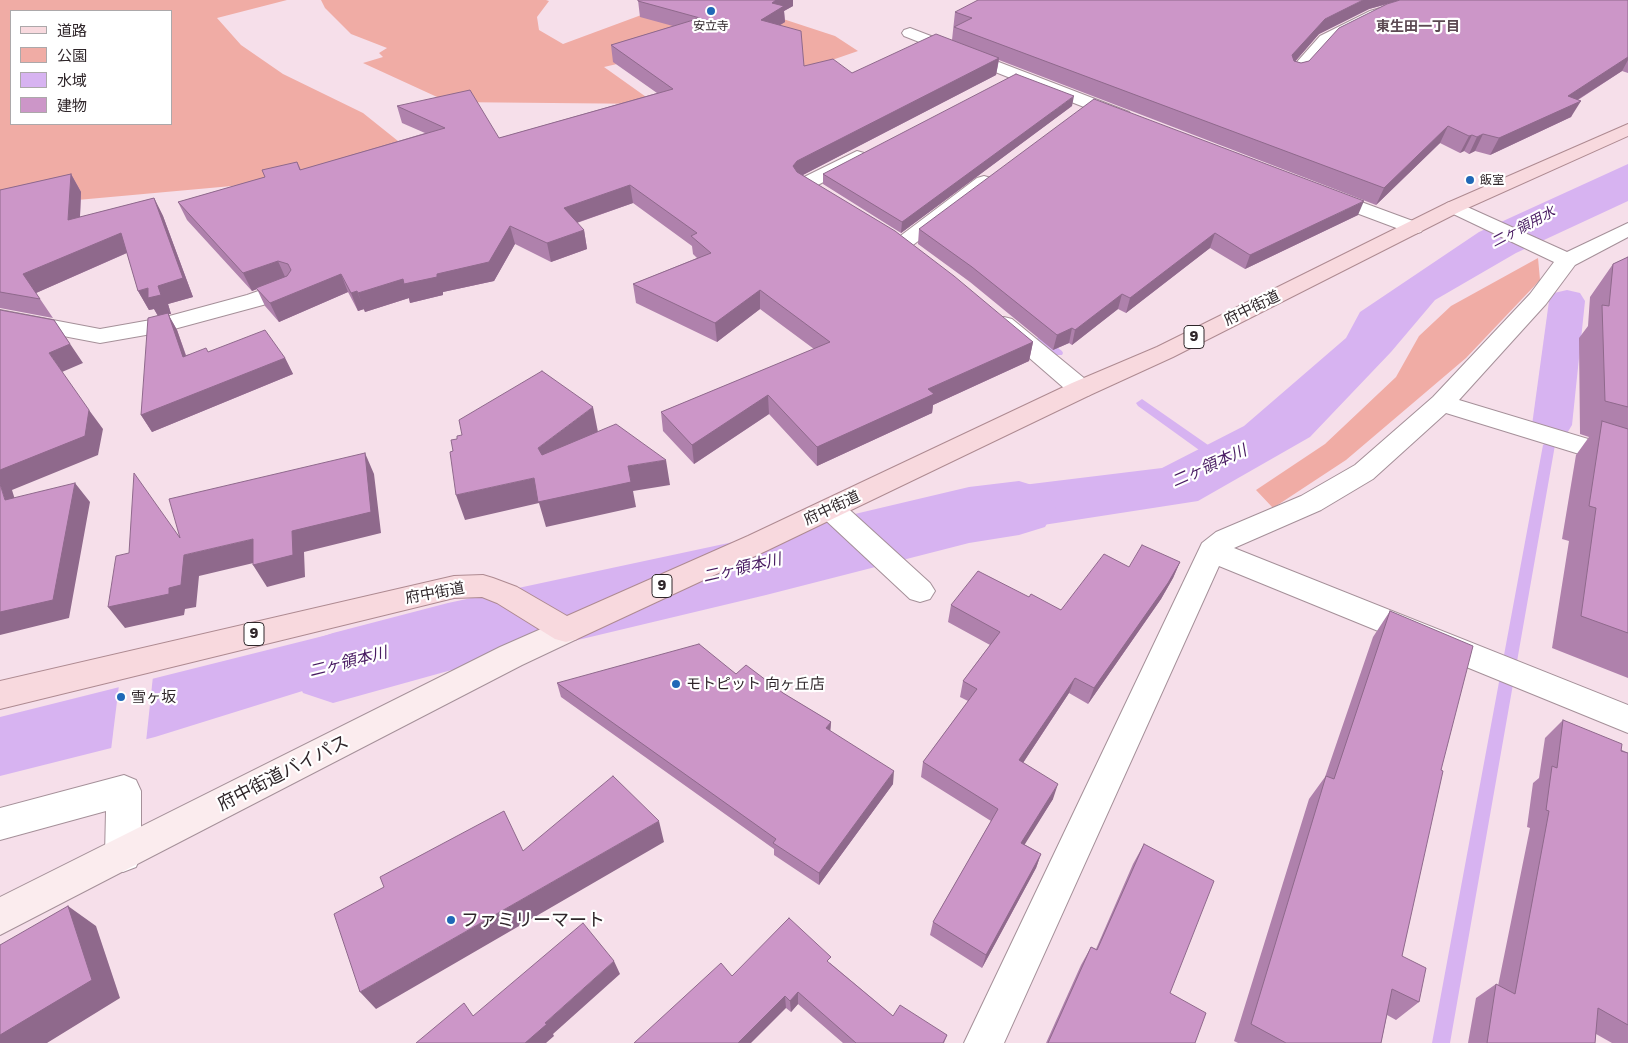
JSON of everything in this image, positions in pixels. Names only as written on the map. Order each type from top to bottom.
[{"type":"main road","name":"府中街道","points":[[0,695],[454,587],[483,586],[507,595],[566,630],[832,510],[1081,389],[1165,352],[1454,207],[1628,129]]},
{"type":"street","points":[[1296,72],[1326,39],[1375,14],[1425,0]]},
{"type":"street","points":[[910,32],[1140,123]]},
{"type":"street","points":[[999,83],[1015,74]]},
{"type":"street","points":[[1074,115],[1090,103]]},
{"type":"street","points":[[828,199],[805,184],[874,149]]},
{"type":"street","points":[[902,245],[995,174]]},
{"type":"street","points":[[1307,188],[1414,228]]},
{"type":"street","points":[[1454,207],[1559,257]]},
{"type":"street","points":[[984,1043],[1212,551],[1226,540],[1311,503],[1364,472],[1442,403],[1538,299],[1559,257],[1628,229]]},
{"type":"street","points":[[0,317],[100,336],[163,325],[256,300],[287,288]]},
{"type":"street","points":[[991,314],[1081,389]]},
{"type":"street","points":[[1442,403],[1628,460]]},
{"type":"street","points":[[832,510],[920,591]]},
{"type":"street","points":[[1212,551],[1628,718]]},
{"type":"street","name":"府中街道バイパス","points":[[0,918],[511,656],[566,630]]},
{"type":"street","points":[[0,824],[124,791],[123,855]]},
{"type":"green space","points":[[0,0],[287,0],[217,18],[241,45],[283,74],[363,113],[403,145],[265,183],[0,207]]},
{"type":"green space","points":[[321,0],[546,0],[549,1],[537,17],[539,30],[563,44],[644,14],[780,18],[835,36],[858,51],[809,68],[695,46],[604,67],[656,104],[448,102],[363,63],[383,57],[379,53],[387,48],[351,34],[325,8]]},
{"type":"green space","points":[[1538,258],[1540,280],[1466,358],[1346,460],[1273,508],[1256,490],[1325,444],[1396,377],[1419,336],[1451,306]]},
{"type":"water","name":"二ヶ領用水","points":[[1628,164],[1628,201],[1516,253],[1435,300],[1391,352],[1310,437],[1198,501],[927,543],[909,518],[990,489],[1162,468],[1244,426],[1346,338],[1360,312],[1479,232]]},
{"type":"water","points":[[431,609],[434,650],[155,737],[0,776],[0,717]]},
{"type":"pier","points":[[153,676],[146,742],[111,750],[119,685]]},
{"type":"building","points":[[638,0],[776,0],[772,3],[784,6],[761,20],[801,31],[804,66],[833,59],[852,73],[936,34],[999,58],[797,161],[793,166],[797,172],[895,231],[954,276],[1033,342],[928,389],[934,394],[817,447],[768,395],[692,445],[661,412],[830,342],[760,290],[715,323],[633,284],[711,253],[691,236],[697,233],[630,185],[564,208],[584,230],[547,243],[510,226],[489,262],[404,284],[403,279],[358,293],[357,291],[351,293],[341,274],[270,303],[256,288],[287,276],[291,270],[288,264],[278,261],[243,273],[178,202],[265,177],[262,170],[297,162],[300,170],[445,128],[397,106],[470,90],[499,138],[673,89],[611,45],[700,18]]},
{"type":"building","points":[[978,0],[1363,0],[1325,19],[1292,55],[1294,61],[1301,63],[1309,61],[1339,28],[1387,4],[1400,0],[1628,0],[1628,57],[1568,96],[1581,101],[1499,138],[1483,134],[1477,137],[1469,136],[1448,126],[1384,188],[954,27],[972,18],[955,12]]},
{"type":"building","points":[[1016,74],[1074,96],[902,222],[823,174]]},
{"type":"building","points":[[1094,99],[1364,201],[1250,255],[1215,233],[1130,298],[1122,294],[1075,330],[1072,328],[1057,335],[972,267],[919,229]]},
{"type":"building","points":[[71,174],[68,220],[154,198],[183,278],[158,286],[161,295],[148,298],[148,288],[138,291],[121,233],[23,274],[40,299],[0,292],[0,190]]},
{"type":"building","points":[[1628,257],[1628,407],[1605,401],[1602,305],[1609,306],[1613,264]]},
{"type":"building","points":[[0,310],[54,320],[70,344],[49,353],[89,410],[85,436],[0,470]]},
{"type":"building","points":[[168,313],[183,357],[206,348],[208,352],[265,330],[285,358],[141,415],[148,318]]},
{"type":"building","points":[[542,371],[593,407],[538,448],[542,455],[616,424],[666,460],[628,466],[631,482],[538,502],[534,478],[456,495],[450,452],[453,451],[451,440],[457,439],[457,436],[462,435],[459,420]]},
{"type":"building","points":[[1602,421],[1628,429],[1628,633],[1581,616],[1596,508],[1589,506]]},
{"type":"building","points":[[365,453],[371,512],[292,531],[293,555],[253,565],[253,539],[184,555],[181,585],[169,588],[169,594],[108,607],[116,556],[129,553],[134,473],[180,538],[169,499]]},
{"type":"building","points":[[75,483],[53,600],[0,612],[0,484],[5,500]]},
{"type":"building","points":[[1142,545],[1180,562],[1168,583],[1094,688],[1075,678],[1019,760],[1058,784],[1021,843],[1041,854],[986,955],[933,922],[998,809],[923,762],[977,689],[963,681],[1000,632],[951,605],[978,571],[1029,597],[1031,594],[1061,610],[1104,554],[1129,567]]},
{"type":"building","points":[[1390,611],[1473,646],[1441,770],[1443,771],[1402,956],[1426,968],[1419,1002],[1392,989],[1381,1043],[1286,1043],[1251,1024],[1326,776],[1334,779]]},
{"type":"building","points":[[699,644],[736,674],[746,665],[783,693],[831,722],[826,728],[894,771],[819,873],[773,843],[776,839],[557,683]]},
{"type":"building","points":[[1563,720],[1622,744],[1621,751],[1628,753],[1628,1025],[1598,1008],[1595,1043],[1487,1043],[1496,984],[1515,994],[1549,811],[1546,810],[1552,766],[1557,768]]},
{"type":"building","points":[[613,776],[659,821],[360,992],[334,914],[384,887],[380,877],[504,811],[523,851]]},
{"type":"building","points":[[1144,844],[1214,881],[1170,993],[1206,1013],[1195,1043],[1048,1043],[1091,947],[1097,950]]},
{"type":"building","points":[[68,906],[92,980],[0,1035],[0,945]]},
{"type":"building","points":[[789,918],[831,957],[827,961],[893,1016],[900,1005],[947,1035],[943,1043],[856,1043],[798,992],[790,1001],[785,996],[738,1043],[634,1043],[721,963],[732,976]]},
{"type":"building","points":[[583,923],[614,961],[525,1043],[416,1043],[464,1003],[473,1016]]},
{"type":"waterway","points":[[1552,425],[1567,301]]},
{"type":"waterway","points":[[1042,339],[1058,353]]},
{"type":"waterway","points":[[1142,403],[1217,457]]},
{"type":"waterway","points":[[1441,1043],[1549,445]]},
{"type":"waterway","name":"二ヶ領本川","points":[[333,668],[448,637],[766,565],[969,515],[1019,508]]},
{"type":"place","name":"安立寺","points":[[711,11]]},
{"type":"place","name":"飯室","points":[[1470,180]]},
{"type":"place","name":"モトピット 向ヶ丘店","points":[[676,684]]},
{"type":"place","name":"雪ヶ坂","points":[[121,697]]},
{"type":"place","name":"ファミリーマート","points":[[451,920]]},
{"type":"district","name":"東生田一丁目","points":[[1418,27]]}]
